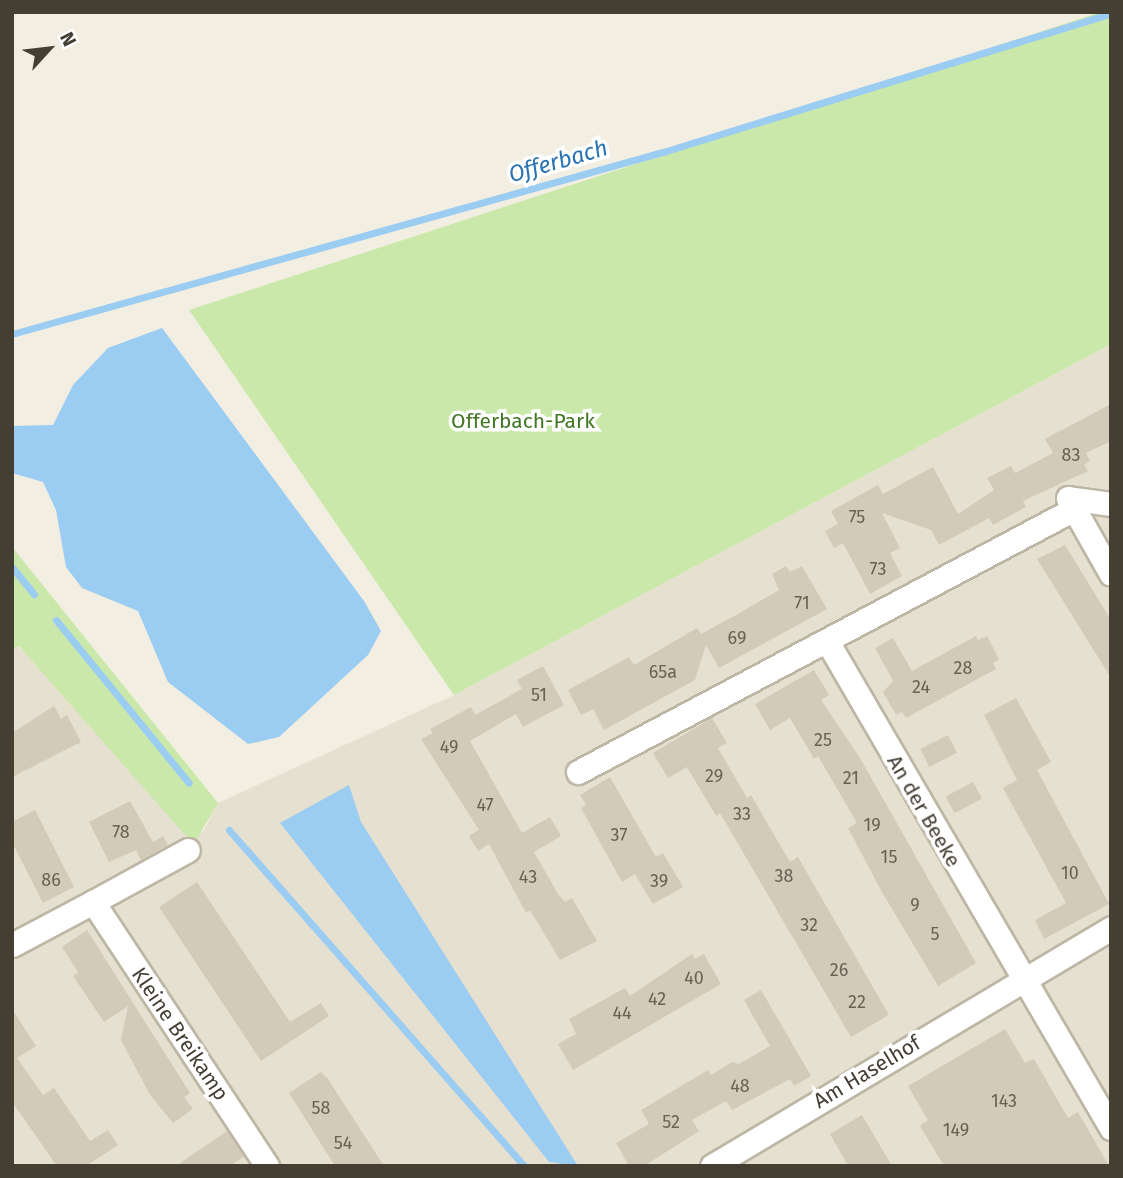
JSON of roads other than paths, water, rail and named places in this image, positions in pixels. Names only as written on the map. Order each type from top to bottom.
[{"type":"street","points":[[1110,504],[1068,498],[1111,574]]},
{"type":"street","points":[[578,772],[1074,509]]},
{"type":"street","name":"An der Beeke","points":[[827,640],[1023,980]]},
{"type":"street","points":[[12,945],[188,850]]},
{"type":"street","name":"Kleine Breikamp","points":[[93,902],[267,1166]]},
{"type":"street","name":"Am Haselhof","points":[[712,1166],[1111,928]]},
{"type":"street","points":[[1023,980],[1111,1128]]},
{"type":"water","points":[[162,328],[364,601],[381,631],[368,655],[279,737],[248,744],[168,682],[138,611],[82,588],[66,567],[56,510],[43,482],[12,473],[12,426],[53,425],[73,385],[108,348]]},
{"type":"water","points":[[349,785],[361,822],[578,1166],[549,1162],[280,823]]},
{"type":"waterway","name":"Offerbach","points":[[12,334],[663,152],[1111,13]]},
{"type":"waterway","points":[[12,567],[34,594]]},
{"type":"waterway","points":[[56,620],[189,783]]},
{"type":"waterway","points":[[229,830],[524,1166]]},
{"type":"park label","name":"Offerbach-Park","points":[[523,421]]}]
